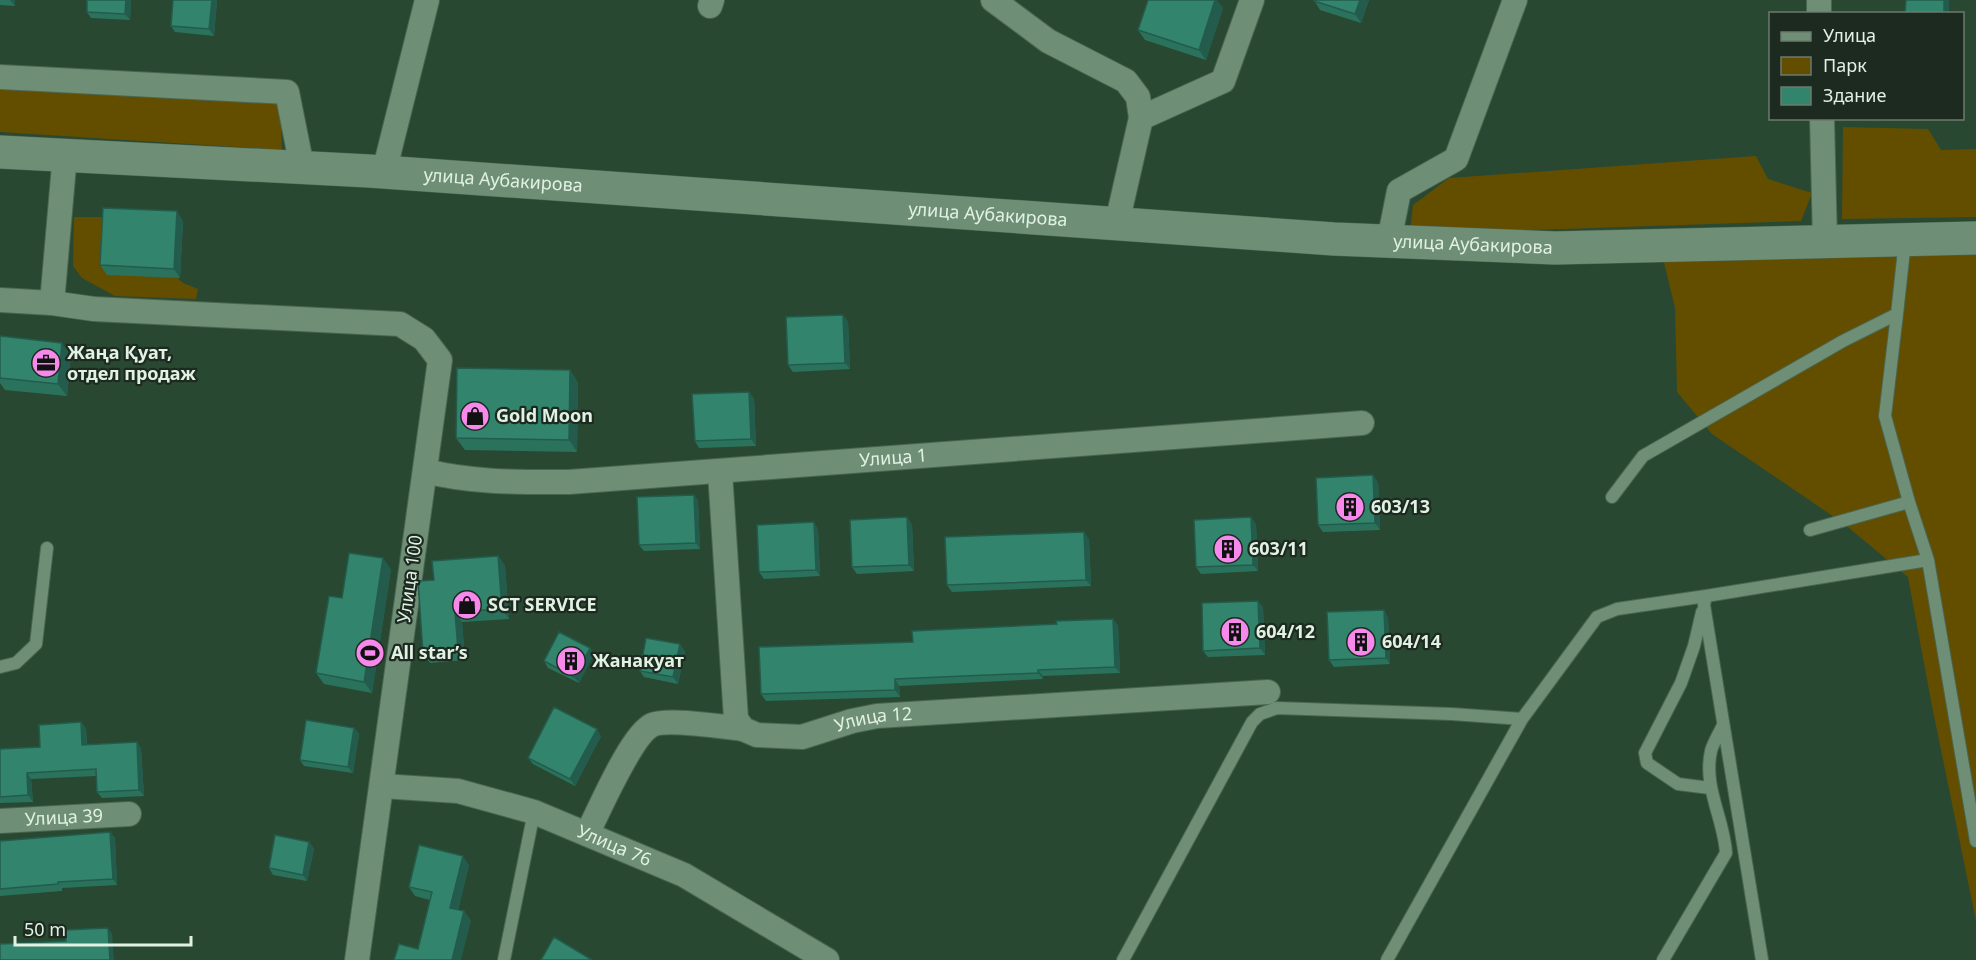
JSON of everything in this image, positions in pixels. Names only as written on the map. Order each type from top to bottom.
[{"type":"main road","name":"улица Аубакирова","points":[[0,152],[384,172],[1389,241],[1555,248],[1976,238]]},
{"type":"street","points":[[384,172],[427,0]]},
{"type":"street","points":[[993,0],[1048,41],[1126,81],[1138,97],[1141,118],[1117,223]]},
{"type":"street","points":[[1141,118],[1223,81],[1252,0]]},
{"type":"street","points":[[1389,241],[1399,191],[1456,159],[1515,0]]},
{"type":"street","points":[[0,77],[287,92],[302,167]]},
{"type":"street","points":[[1822,120],[1825,242]]},
{"type":"street","points":[[0,300],[52,303],[65,154]]},
{"type":"street","name":"Улица 100","points":[[52,303],[94,309],[399,324],[424,339],[441,360],[357,960]]},
{"type":"street","name":"Улица 1","points":[[424,471],[456,479],[492,482],[569,482],[1362,423]]},
{"type":"street","points":[[720,472],[735,709],[736,719],[744,729]]},
{"type":"street","name":"Улица 12","points":[[587,834],[636,739],[652,725],[669,722],[744,729],[757,735],[802,737],[852,721],[878,716],[1268,692]]},
{"type":"street","name":"Улица 76","points":[[382,786],[458,791],[534,812],[684,875],[827,960]]},
{"type":"street","name":"Улица 39","points":[[0,821],[129,814]]},
{"type":"street","points":[[760,921],[797,960]]},
{"type":"lane","points":[[1905,241],[1885,416],[1928,560],[1976,841]]},
{"type":"lane","points":[[1612,497],[1643,456],[1843,341],[1897,314]]},
{"type":"lane","points":[[1810,530],[1909,502]]},
{"type":"lane","points":[[0,667],[16,663],[36,644],[47,548]]},
{"type":"lane","points":[[1387,960],[1522,719],[1597,617],[1617,609],[1705,600],[1928,560]]},
{"type":"lane","points":[[1705,600],[1762,960]]},
{"type":"lane","points":[[1705,600],[1694,646],[1681,682],[1645,753],[1647,763],[1678,784],[1710,788]]},
{"type":"lane","points":[[1123,960],[1252,722],[1260,714],[1277,708],[1452,714],[1522,719]]},
{"type":"lane","points":[[1663,960],[1726,854],[1725,838],[1710,788],[1711,751],[1723,724]]},
{"type":"lane","points":[[504,960],[534,812]]},
{"type":"green space","points":[[0,80],[280,103],[282,150],[0,132]]},
{"type":"green space","points":[[1843,127],[1928,129],[1941,150],[1976,149],[1976,217],[1842,219]]},
{"type":"green space","points":[[1756,156],[1768,179],[1812,193],[1801,221],[1410,234],[1413,205],[1449,178]]},
{"type":"green space","points":[[74,217],[110,217],[183,283],[198,289],[196,299],[115,296],[82,278],[73,266]]},
{"type":"green space","points":[[1976,238],[1976,921],[1908,577],[1843,523],[1712,434],[1677,392],[1675,308],[1660,246]]},
{"type":"building","points":[[87,0],[126,0],[125,14],[87,12]]},
{"type":"building","points":[[173,0],[212,0],[209,29],[171,26]]},
{"type":"building","points":[[1148,0],[1215,0],[1199,50],[1138,30]]},
{"type":"building","points":[[1314,0],[1360,0],[1355,14]]},
{"type":"building","points":[[1906,0],[1944,0],[1944,12],[1905,12]]},
{"type":"building","points":[[103,208],[177,211],[174,269],[100,265]]},
{"type":"building","points":[[843,315],[845,363],[788,365],[786,317]]},
{"type":"building","points":[[0,336],[62,343],[58,384],[0,378]]},
{"type":"building","points":[[457,368],[570,370],[569,440],[456,438]]},
{"type":"building","points":[[749,392],[751,439],[695,441],[692,394]]},
{"type":"building","name":"603/13","points":[[1373,475],[1375,523],[1318,525],[1316,478]]},
{"type":"building","points":[[694,495],[696,543],[639,545],[637,497]]},
{"type":"building","points":[[907,517],[909,565],[852,567],[850,520]]},
{"type":"building","name":"603/11","points":[[1251,517],[1253,565],[1196,567],[1194,520]]},
{"type":"building","points":[[814,522],[816,570],[759,572],[757,525]]},
{"type":"building","points":[[1084,532],[1086,580],[947,585],[945,537]]},
{"type":"building","points":[[349,553],[383,558],[364,682],[316,673],[329,596],[342,598]]},
{"type":"building","name":"SCT SERVICE","points":[[498,556],[502,609],[455,612],[458,650],[423,653],[418,581],[434,580],[432,561]]},
{"type":"building","name":"604/12","points":[[1258,601],[1260,648],[1203,651],[1202,603]]},
{"type":"building","name":"604/14","points":[[1384,610],[1386,658],[1329,660],[1327,612]]},
{"type":"building","points":[[1113,619],[1115,667],[895,679],[895,690],[761,694],[759,647],[913,642],[912,631]]},
{"type":"building","name":"Жанакуат","points":[[559,632],[590,648],[574,677],[544,661]]},
{"type":"building","points":[[646,638],[680,644],[673,677],[640,671]]},
{"type":"building","points":[[554,707],[597,729],[570,779],[528,758]]},
{"type":"building","points":[[306,720],[354,728],[348,767],[300,760]]},
{"type":"building","points":[[81,722],[82,745],[137,742],[139,790],[97,792],[96,769],[27,773],[28,795],[0,797],[0,749],[40,747],[39,725]]},
{"type":"building","points":[[110,832],[113,879],[58,882],[58,884],[0,889],[0,841]]},
{"type":"building","points":[[275,835],[309,842],[303,875],[269,868]]},
{"type":"building","points":[[419,845],[463,856],[450,908],[464,911],[452,960],[394,960],[399,944],[418,949],[432,892],[409,887]]},
{"type":"building","points":[[108,928],[110,960],[0,960],[0,944],[66,941],[65,930]]},
{"type":"building","points":[[554,937],[592,960],[541,960]]},
{"type":"place","name":"Жаңа Қуат, отдел продаж","points":[[46,363]]},
{"type":"place","name":"Gold Moon","points":[[475,416]]},
{"type":"place","name":"603/13","points":[[1350,507]]},
{"type":"place","name":"603/11","points":[[1228,549]]},
{"type":"place","name":"SCT SERVICE","points":[[467,605]]},
{"type":"place","name":"604/12","points":[[1235,632]]},
{"type":"place","name":"604/14","points":[[1361,642]]},
{"type":"place","name":"All star’s","points":[[370,653]]},
{"type":"place","name":"Жанакуат","points":[[571,661]]}]
